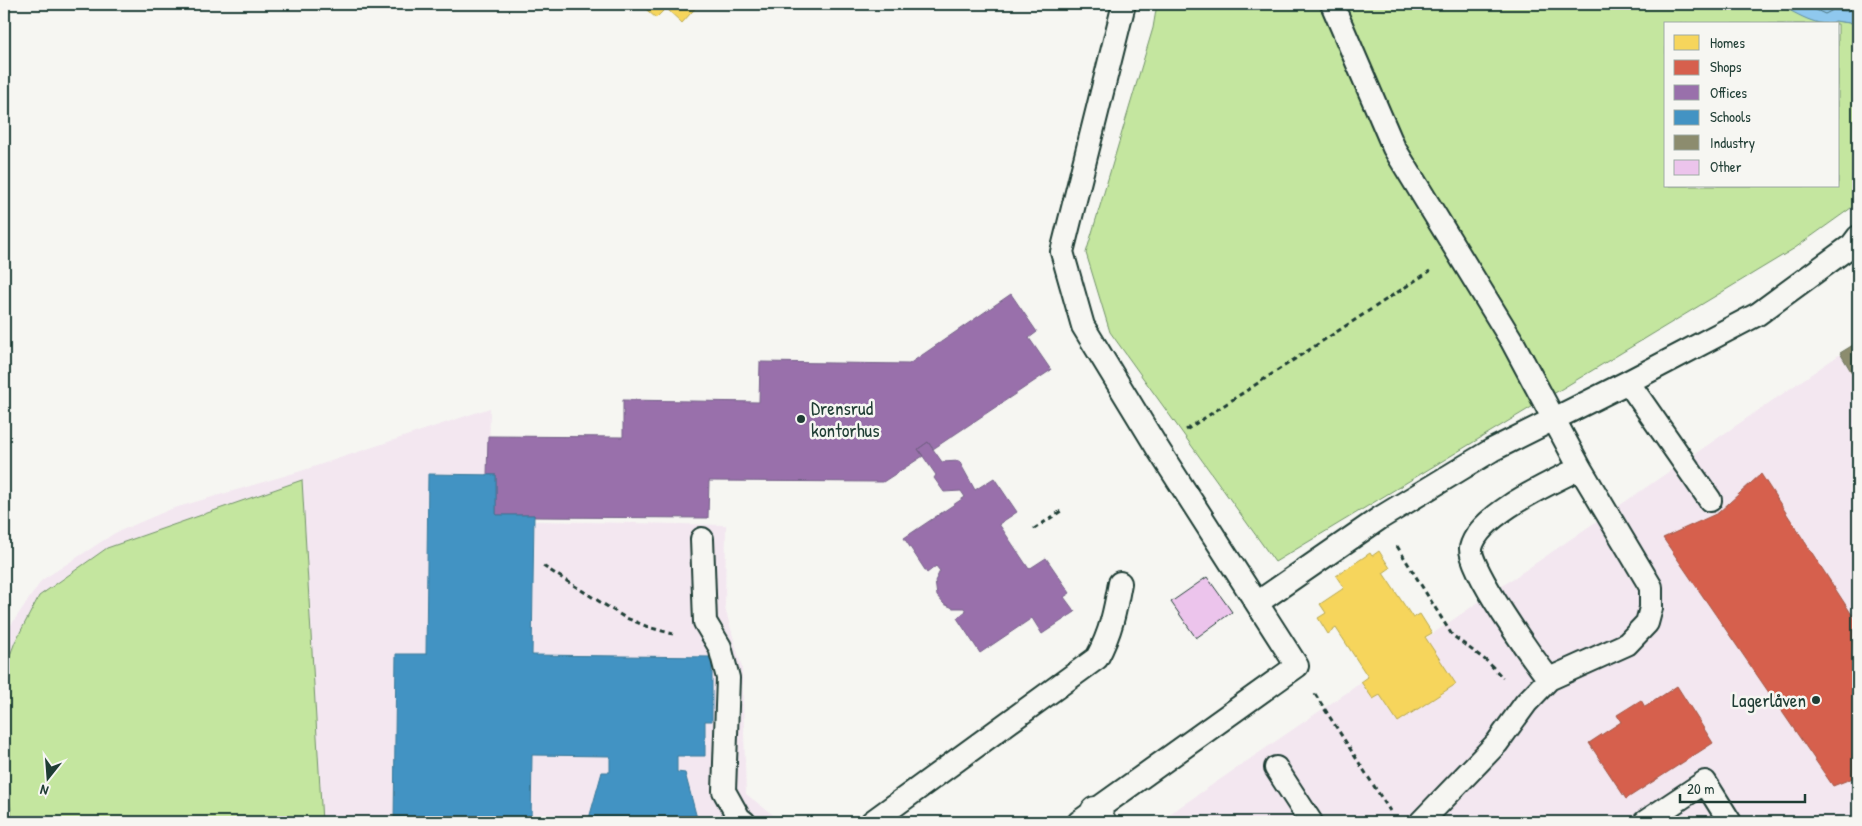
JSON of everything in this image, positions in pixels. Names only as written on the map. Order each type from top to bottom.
[{"type":"lane","points":[[1092,818],[1297,666],[1158,448],[1083,326],[1062,252],[1124,4]]},
{"type":"lane","points":[[1332,4],[1394,148],[1512,341],[1580,468],[1650,587],[1651,608],[1647,623],[1627,644],[1548,679],[1526,703],[1497,743],[1421,822]]},
{"type":"lane","points":[[1257,603],[1380,518],[1492,450],[1758,314],[1852,245],[1858,237]]},
{"type":"lane","points":[[1628,382],[1710,500]]},
{"type":"lane","points":[[1548,679],[1512,629],[1475,564],[1471,549],[1478,533],[1507,506],[1580,468]]},
{"type":"lane","points":[[702,539],[705,622],[720,646],[728,678],[724,791],[739,818],[744,822]]},
{"type":"lane","points":[[872,822],[1097,658],[1113,622],[1120,583]]},
{"type":"lane","points":[[1276,768],[1311,822]]},
{"type":"lane","points":[[1645,822],[1705,782],[1730,822]]},
{"type":"path","points":[[1158,448],[1458,252]]},
{"type":"path","points":[[1034,528],[1061,511]]},
{"type":"path","points":[[1380,518],[1452,634],[1488,662],[1526,703]]},
{"type":"path","points":[[543,566],[624,617],[648,627],[720,646]]},
{"type":"path","points":[[1297,666],[1392,814]]},
{"type":"shaded area","points":[[1858,342],[1858,822],[1158,822]]},
{"type":"shaded area","points":[[490,408],[488,520],[726,525],[725,608],[742,668],[746,794],[777,818],[879,817],[887,822],[4,822],[4,635],[42,580],[115,533],[171,509],[301,471]]},
{"type":"green space","points":[[1157,4],[1779,4],[1816,22],[1664,22],[1664,188],[1840,188],[1840,22],[1834,22],[1835,21],[1850,23],[1858,17],[1858,203],[1795,248],[1275,562],[1110,332],[1086,253],[1153,28]]},
{"type":"green space","points":[[302,480],[322,822],[12,822],[4,734],[4,671],[15,642],[39,596],[107,548]]},
{"type":"water","points":[[1779,4],[1858,4],[1858,17],[1850,23],[1835,21],[1815,22]]},
{"type":"building: Homes","points":[[640,4],[699,4],[682,23],[666,8],[656,18]]},
{"type":"building: Homes","points":[[1379,551],[1390,568],[1383,573],[1413,618],[1420,614],[1432,633],[1425,637],[1456,684],[1398,722],[1380,695],[1373,699],[1361,682],[1368,677],[1336,628],[1328,634],[1318,618],[1326,613],[1320,604],[1344,588],[1336,576],[1370,553],[1372,556]]},
{"type":"building: Shops","name":"Lagerlåven","points":[[1761,474],[1858,624],[1858,776],[1833,786],[1663,538],[1718,513]]},
{"type":"building: Shops","name":"Lagerlåven","points":[[1677,686],[1713,743],[1626,799],[1589,743],[1621,722],[1617,715],[1641,700],[1645,707]]},
{"type":"building: Offices","name":"Drensrud kontorhus","points":[[1011,294],[1037,332],[1029,338],[1051,370],[933,449],[928,442],[918,449],[923,456],[883,482],[709,481],[708,518],[496,515],[496,475],[487,475],[488,436],[623,437],[623,400],[759,402],[760,362],[909,364]]},
{"type":"building: Offices","points":[[928,442],[942,462],[959,461],[975,490],[994,478],[1017,512],[999,524],[1029,569],[1046,558],[1070,593],[1064,597],[1075,612],[1042,634],[1032,618],[980,653],[957,618],[966,611],[964,608],[953,608],[944,604],[937,596],[935,581],[940,571],[936,566],[927,573],[904,538],[965,497],[961,491],[944,492],[934,478],[936,475],[918,449]]},
{"type":"building: Schools","points":[[428,474],[496,475],[496,515],[534,515],[532,655],[712,657],[712,721],[705,721],[705,756],[677,756],[677,772],[685,773],[698,822],[588,822],[602,772],[610,772],[610,756],[532,755],[531,822],[394,822],[396,654],[426,654]]},
{"type":"building: Industry","points":[[1858,342],[1858,383],[1840,353]]},
{"type":"building: Other","points":[[1207,577],[1232,612],[1196,638],[1171,602]]},
{"type":"place","name":"Drensrud kontorhus","points":[[801,419]]},
{"type":"place","name":"Lagerlåven","points":[[1816,700]]}]
